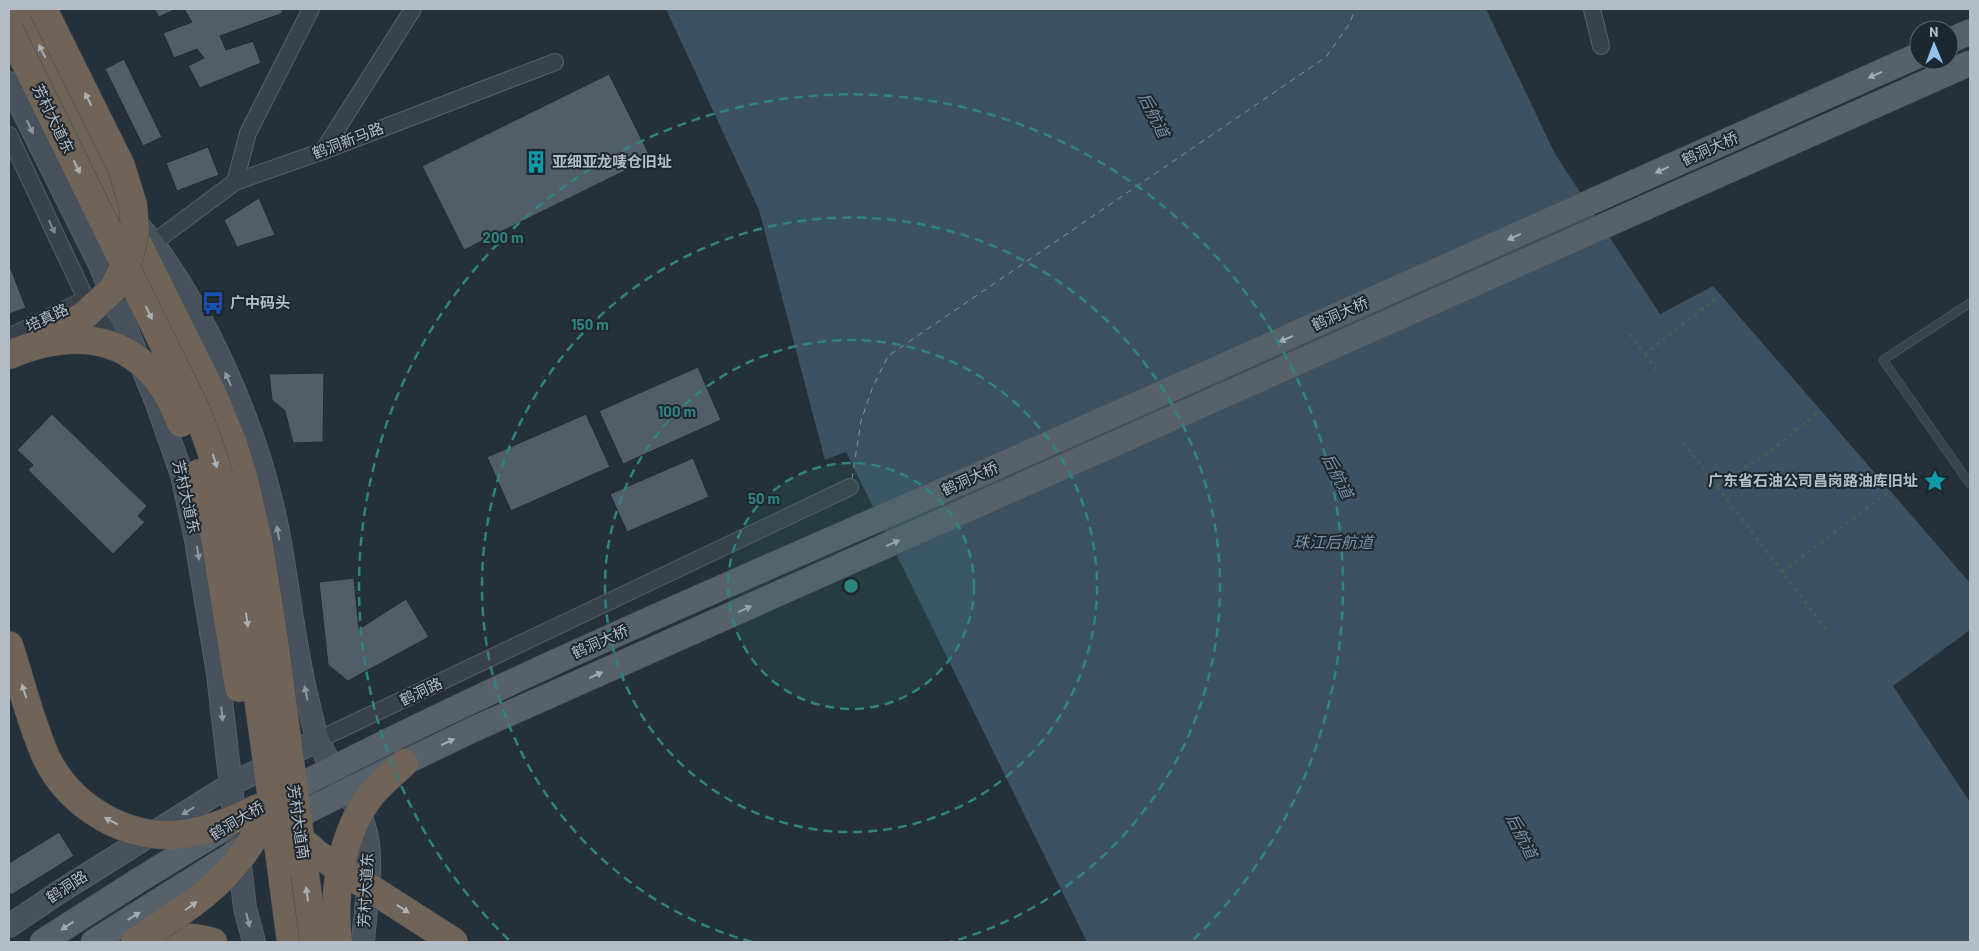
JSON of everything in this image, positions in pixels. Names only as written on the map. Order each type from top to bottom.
[{"type":"highway","name":"芳村大道东","points":[[21,9],[212,395],[232,444],[244,480],[258,540],[282,702]]},
{"type":"highway","points":[[9,355],[79,319],[105,298],[113,289],[125,268],[130,255],[135,230],[133,205],[121,166],[43,9]]},
{"type":"highway","name":"芳村大道东","points":[[9,29],[171,357],[209,442],[228,504],[237,548],[281,866]]},
{"type":"highway","points":[[9,355],[57,340],[97,341],[120,349],[139,361],[150,370],[166,391],[194,454],[209,506],[248,743],[281,866]]},
{"type":"highway","points":[[9,645],[46,757],[61,780],[91,810],[129,830],[168,835],[209,829],[258,808]]},
{"type":"highway","points":[[136,942],[208,893],[231,870],[252,840],[271,804],[278,782],[284,737],[282,702]]},
{"type":"highway","name":"芳村大道南","points":[[282,702],[314,942]]},
{"type":"highway","points":[[338,942],[336,917],[338,888],[352,832],[360,812],[371,796],[404,763]]},
{"type":"highway","points":[[268,767],[273,793],[283,818],[289,828],[307,847],[454,942]]},
{"type":"highway","name":"芳村大道南","points":[[281,866],[291,942]]},
{"type":"highway","points":[[142,942],[179,936],[213,942]]},
{"type":"main road","name":"鹤洞大桥","points":[[42,942],[258,808],[407,731],[569,656],[1254,353],[1909,59]]},
{"type":"main road","name":"鹤洞大桥","points":[[93,942],[273,829],[482,726],[1970,63]]},
{"type":"street","points":[[235,182],[248,133],[312,9]]},
{"type":"street","points":[[1592,9],[1601,46]]},
{"type":"street","points":[[323,151],[405,11]]},
{"type":"street","name":"鹤洞新马路","points":[[153,243],[235,182],[323,151],[555,62]]},
{"type":"street","name":"芳村大道东","points":[[9,83],[100,265],[156,401],[182,475],[196,540],[218,674],[245,908],[254,942]]},
{"type":"street","points":[[9,135],[86,299],[156,401]]},
{"type":"street","name":"芳村大道东","points":[[119,204],[153,243],[183,287],[211,340],[232,387],[261,464],[276,523],[306,694],[318,740],[354,804],[367,834],[369,862],[363,942]]},
{"type":"street","name":"培真路","points":[[9,337],[86,299]]},
{"type":"street","name":"鹤洞路","points":[[9,926],[61,891],[230,785],[318,740],[850,487]]},
{"type":"lane","points":[[1970,303],[1883,360],[1970,484]]},
{"type":"path","points":[[1645,354],[1720,294]]},
{"type":"path","points":[[1630,334],[1659,373]]},
{"type":"path","points":[[1717,486],[1773,449],[1820,410]]},
{"type":"path","points":[[1683,442],[1828,632]]},
{"type":"path","points":[[1782,572],[1890,491]]},
{"type":"water","name":"珠江后航道","points":[[666,9],[1486,9],[1555,154],[1660,314],[1713,286],[1970,583],[1970,630],[1893,686],[1970,802],[1970,942],[1087,942],[846,452],[825,460],[759,210]]},
{"type":"building","points":[[154,9],[176,9],[159,17]]},
{"type":"building","points":[[184,9],[281,9],[283,13],[220,36],[226,50],[253,41],[261,63],[200,88],[188,66],[204,58],[197,49],[174,58],[163,33],[192,22]]},
{"type":"building","points":[[124,59],[162,137],[143,146],[105,69]]},
{"type":"building","name":"亚细亚龙唛仓旧址","points":[[609,74],[651,158],[464,250],[422,166]]},
{"type":"building","points":[[208,147],[219,175],[177,191],[166,163]]},
{"type":"building","points":[[259,198],[275,235],[237,247],[224,220]]},
{"type":"building","points":[[9,264],[26,308],[9,314]]},
{"type":"building","points":[[698,367],[721,420],[623,464],[599,411]]},
{"type":"building","points":[[324,373],[323,442],[293,443],[285,411],[272,400],[269,374]]},
{"type":"building","points":[[52,414],[147,506],[138,516],[145,522],[113,554],[28,470],[33,465],[17,450]]},
{"type":"building","points":[[586,414],[610,467],[511,511],[487,457]]},
{"type":"building","points":[[693,458],[709,497],[627,532],[610,494]]},
{"type":"building","points":[[354,578],[359,629],[406,599],[429,637],[348,681],[328,665],[319,582]]},
{"type":"building","points":[[59,832],[74,856],[11,895],[9,891],[9,863]]},
{"type":"ferry route","points":[[852,479],[861,421],[872,389],[888,356],[1326,57],[1350,23],[1355,9]]},
{"type":"place","name":"亚细亚龙唛仓旧址","points":[[536,162]]},
{"type":"place","name":"广中码头","points":[[213,303]]},
{"type":"place","name":"广东省石油公司昌岗路油库旧址","points":[[1935,481]]},
{"type":"water label","name":"后航道","points":[[1154,115]]},
{"type":"water label","name":"后航道","points":[[1338,476]]},
{"type":"water label","name":"后航道","points":[[1522,836]]}]
